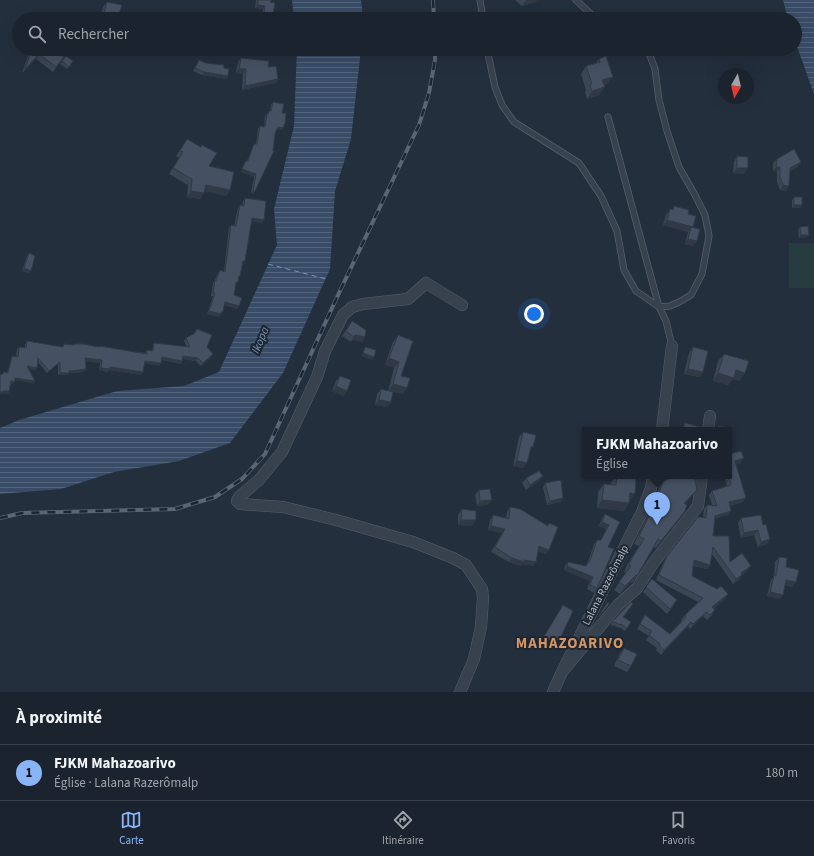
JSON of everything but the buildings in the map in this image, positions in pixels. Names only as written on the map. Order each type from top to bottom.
[{"type":"street","points":[[460,692],[474,659],[481,627],[483,598],[482,589],[466,565],[414,542],[283,507],[240,504],[238,500],[259,480],[282,452],[317,377],[325,351],[344,316],[352,307],[363,304],[408,299],[426,283],[462,306]]},
{"type":"street","points":[[662,427],[672,346]]},
{"type":"street","points":[[708,427],[710,416]]},
{"type":"street","name":"Lalana Razerômalp","points":[[553,692],[642,512],[651,488],[652,479]]},
{"type":"street","points":[[562,672],[618,605],[637,588],[654,562],[698,506],[702,479]]},
{"type":"lane","points":[[480,0],[482,12]]},
{"type":"lane","points":[[576,0],[589,12]]},
{"type":"lane","points":[[488,56],[495,87],[502,105],[514,122],[578,163],[601,196],[617,232],[624,270],[636,291],[659,307],[670,306],[681,302],[690,295],[702,274],[709,236],[705,215],[679,167],[659,100],[655,69],[650,56]]},
{"type":"lane","points":[[608,117],[659,307],[666,321],[672,346]]},
{"type":"green space","points":[[789,243],[814,243],[814,288],[789,288]]},
{"type":"water","points":[[292,0],[361,0],[362,12],[293,12]]},
{"type":"water","points":[[783,0],[814,0],[814,94],[800,56],[802,56],[802,12],[786,12]]},
{"type":"water","name":"Ikopa","points":[[297,56],[360,56],[351,139],[335,191],[330,269],[283,373],[230,443],[179,461],[114,472],[61,489],[0,494],[0,428],[19,420],[117,391],[184,386],[219,372],[277,245],[274,209],[294,126]]},
{"type":"ferry route","points":[[268,264],[326,279]]},
{"type":"railway","points":[[433,0],[434,12]]},
{"type":"railway","points":[[0,518],[22,513],[175,509],[215,497],[242,479],[265,454],[339,293],[419,125],[429,93],[435,56]]},
{"type":"place","name":"FJKM Mahazoarivo","points":[[657,525]]},
{"type":"district","name":"MAHAZOARIVO","points":[[570,643]]}]
